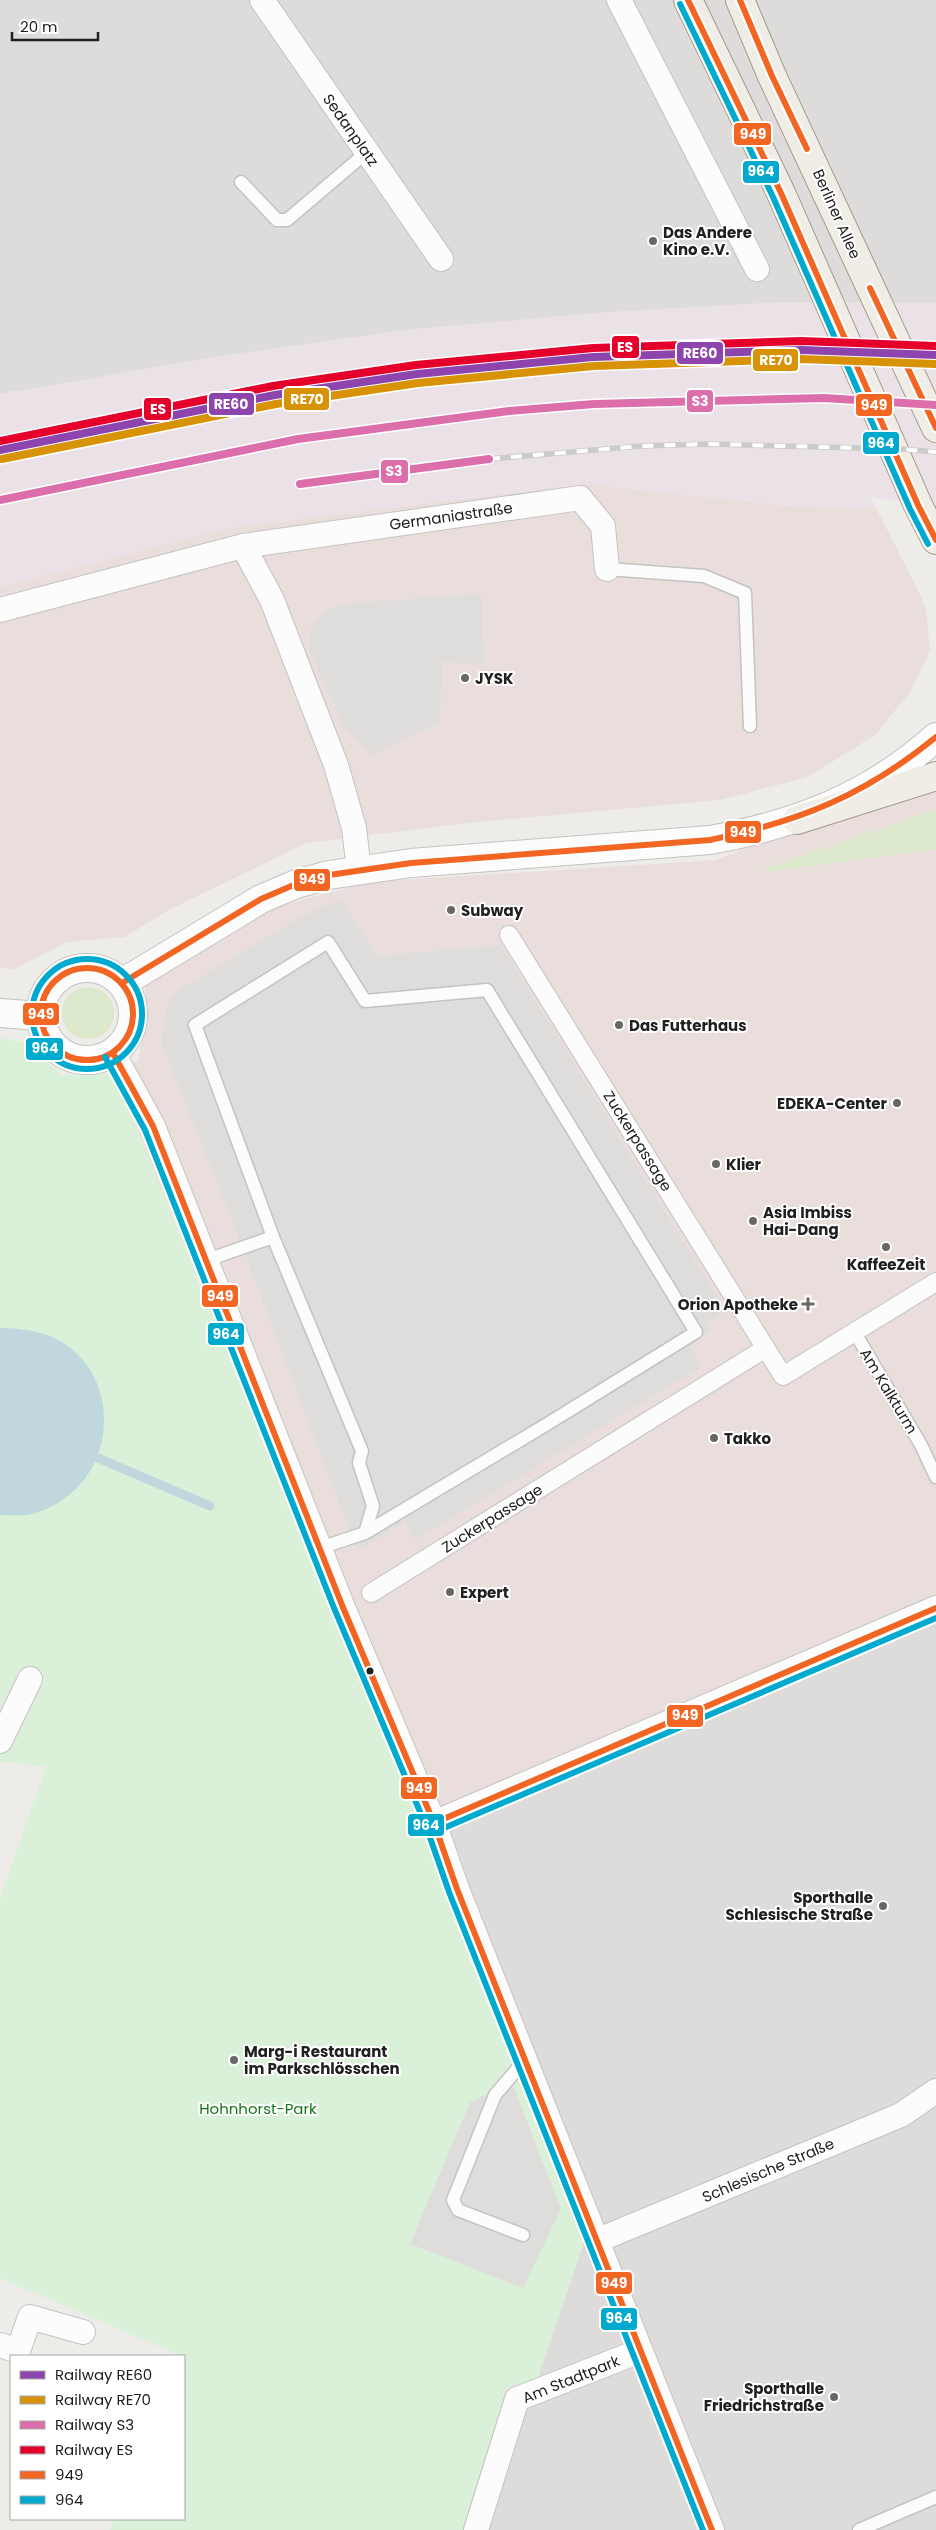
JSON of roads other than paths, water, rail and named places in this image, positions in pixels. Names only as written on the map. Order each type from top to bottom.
[{"type":"main road","points":[[688,0],[781,193],[918,505],[936,540]]},
{"type":"main road","name":"Berliner Allee","points":[[740,0],[772,76],[936,428]]},
{"type":"main road","points":[[797,820],[936,776]]},
{"type":"street","name":"Sedanplatz","points":[[262,0],[441,259]]},
{"type":"street","points":[[619,0],[757,269]]},
{"type":"street","name":"Germaniastraße","points":[[0,610],[243,546],[580,498],[603,526],[607,569]]},
{"type":"street","points":[[243,546],[272,600],[336,765],[354,828],[359,870]]},
{"type":"street","points":[[122,983],[261,899],[296,884],[359,870],[411,862],[710,840],[754,832],[797,820],[863,790],[895,770],[936,737]]},
{"type":"street","name":"Zuckerpassage","points":[[509,935],[783,1376],[936,1282]]},
{"type":"street","points":[[86,968],[109,973],[122,983],[132,1001],[134,1016],[131,1029],[124,1043],[113,1053],[102,1058],[86,1061],[71,1058],[54,1047],[45,1035],[40,1016],[47,990],[58,978],[69,971],[86,968]]},
{"type":"street","points":[[0,1012],[40,1016]]},
{"type":"street","points":[[113,1053],[153,1126],[320,1548],[434,1823],[457,1889],[712,2530]]},
{"type":"street","name":"Zuckerpassage","points":[[371,1593],[766,1348]]},
{"type":"street","points":[[434,1823],[936,1608]]},
{"type":"street","points":[[0,1741],[30,1679]]},
{"type":"street","name":"Schlesische Straße","points":[[596,2241],[901,2115],[936,2091]]},
{"type":"street","points":[[0,2344],[18,2351],[30,2317],[84,2332]]},
{"type":"street","name":"Am Stadtpark","points":[[476,2530],[517,2399],[640,2351]]},
{"type":"lane","points":[[241,182],[278,220],[287,220],[367,152]]},
{"type":"lane","points":[[607,569],[704,576],[745,593],[750,726]]},
{"type":"lane","points":[[320,1548],[366,1533],[696,1332],[487,990],[365,1002],[328,942],[194,1026],[273,1237],[362,1451],[359,1463],[373,1506],[366,1533]]},
{"type":"lane","points":[[207,1260],[273,1237]]},
{"type":"lane","name":"Am Kalkturm","points":[[855,1332],[921,1445],[936,1477]]},
{"type":"lane","points":[[523,2235],[458,2210],[453,2200],[495,2095],[525,2060]]},
{"type":"lane","points":[[859,2530],[936,2497]]},
{"type":"water","points":[[0,1328],[20,1329],[39,1333],[52,1337],[72,1349],[87,1366],[98,1385],[103,1406],[104,1428],[100,1450],[91,1470],[77,1488],[66,1497],[47,1509],[27,1515],[0,1515]]},
{"type":"waterway","points":[[98,1458],[210,1506]]},
{"type":"railway","points":[[489,459],[641,446],[708,444],[901,449],[936,452]]},
{"type":"rail line","name":"ES","points":[[0,441],[273,386],[416,365],[593,348],[801,341],[936,346]]},
{"type":"rail line","name":"RE60","points":[[0,450],[275,395],[417,374],[593,357],[801,350],[936,355]]},
{"type":"rail line","name":"RE70","points":[[2,459],[276,404],[418,383],[594,366],[801,359],[936,364]]},
{"type":"rail line","name":"S3","points":[[0,500],[298,439],[509,411],[594,404],[824,398],[936,405]]},
{"type":"rail line","name":"S3","points":[[300,484],[489,459]]},
{"type":"place","name":"Das Andere Kino e.V.","points":[[653,241]]},
{"type":"place","name":"JYSK","points":[[465,678]]},
{"type":"place","name":"Subway","points":[[451,910]]},
{"type":"place","name":"Das Futterhaus","points":[[619,1025]]},
{"type":"place","name":"EDEKA-Center","points":[[897,1103]]},
{"type":"place","name":"Klier","points":[[716,1164]]},
{"type":"place","name":"Asia Imbiss Hai-Dang","points":[[753,1221]]},
{"type":"place","name":"KaffeeZeit","points":[[886,1247]]},
{"type":"place","name":"Orion Apotheke","points":[[808,1304]]},
{"type":"place","name":"Takko","points":[[714,1438]]},
{"type":"place","name":"Expert","points":[[450,1592]]},
{"type":"place","name":"Sporthalle Schlesische Straße","points":[[883,1906]]},
{"type":"place","name":"Marg-i Restaurant im Parkschlösschen","points":[[234,2060]]},
{"type":"place","name":"Sporthalle Friedrichstraße","points":[[834,2397]]},
{"type":"park label","name":"Hohnhorst-Park","points":[[258,2108]]}]
